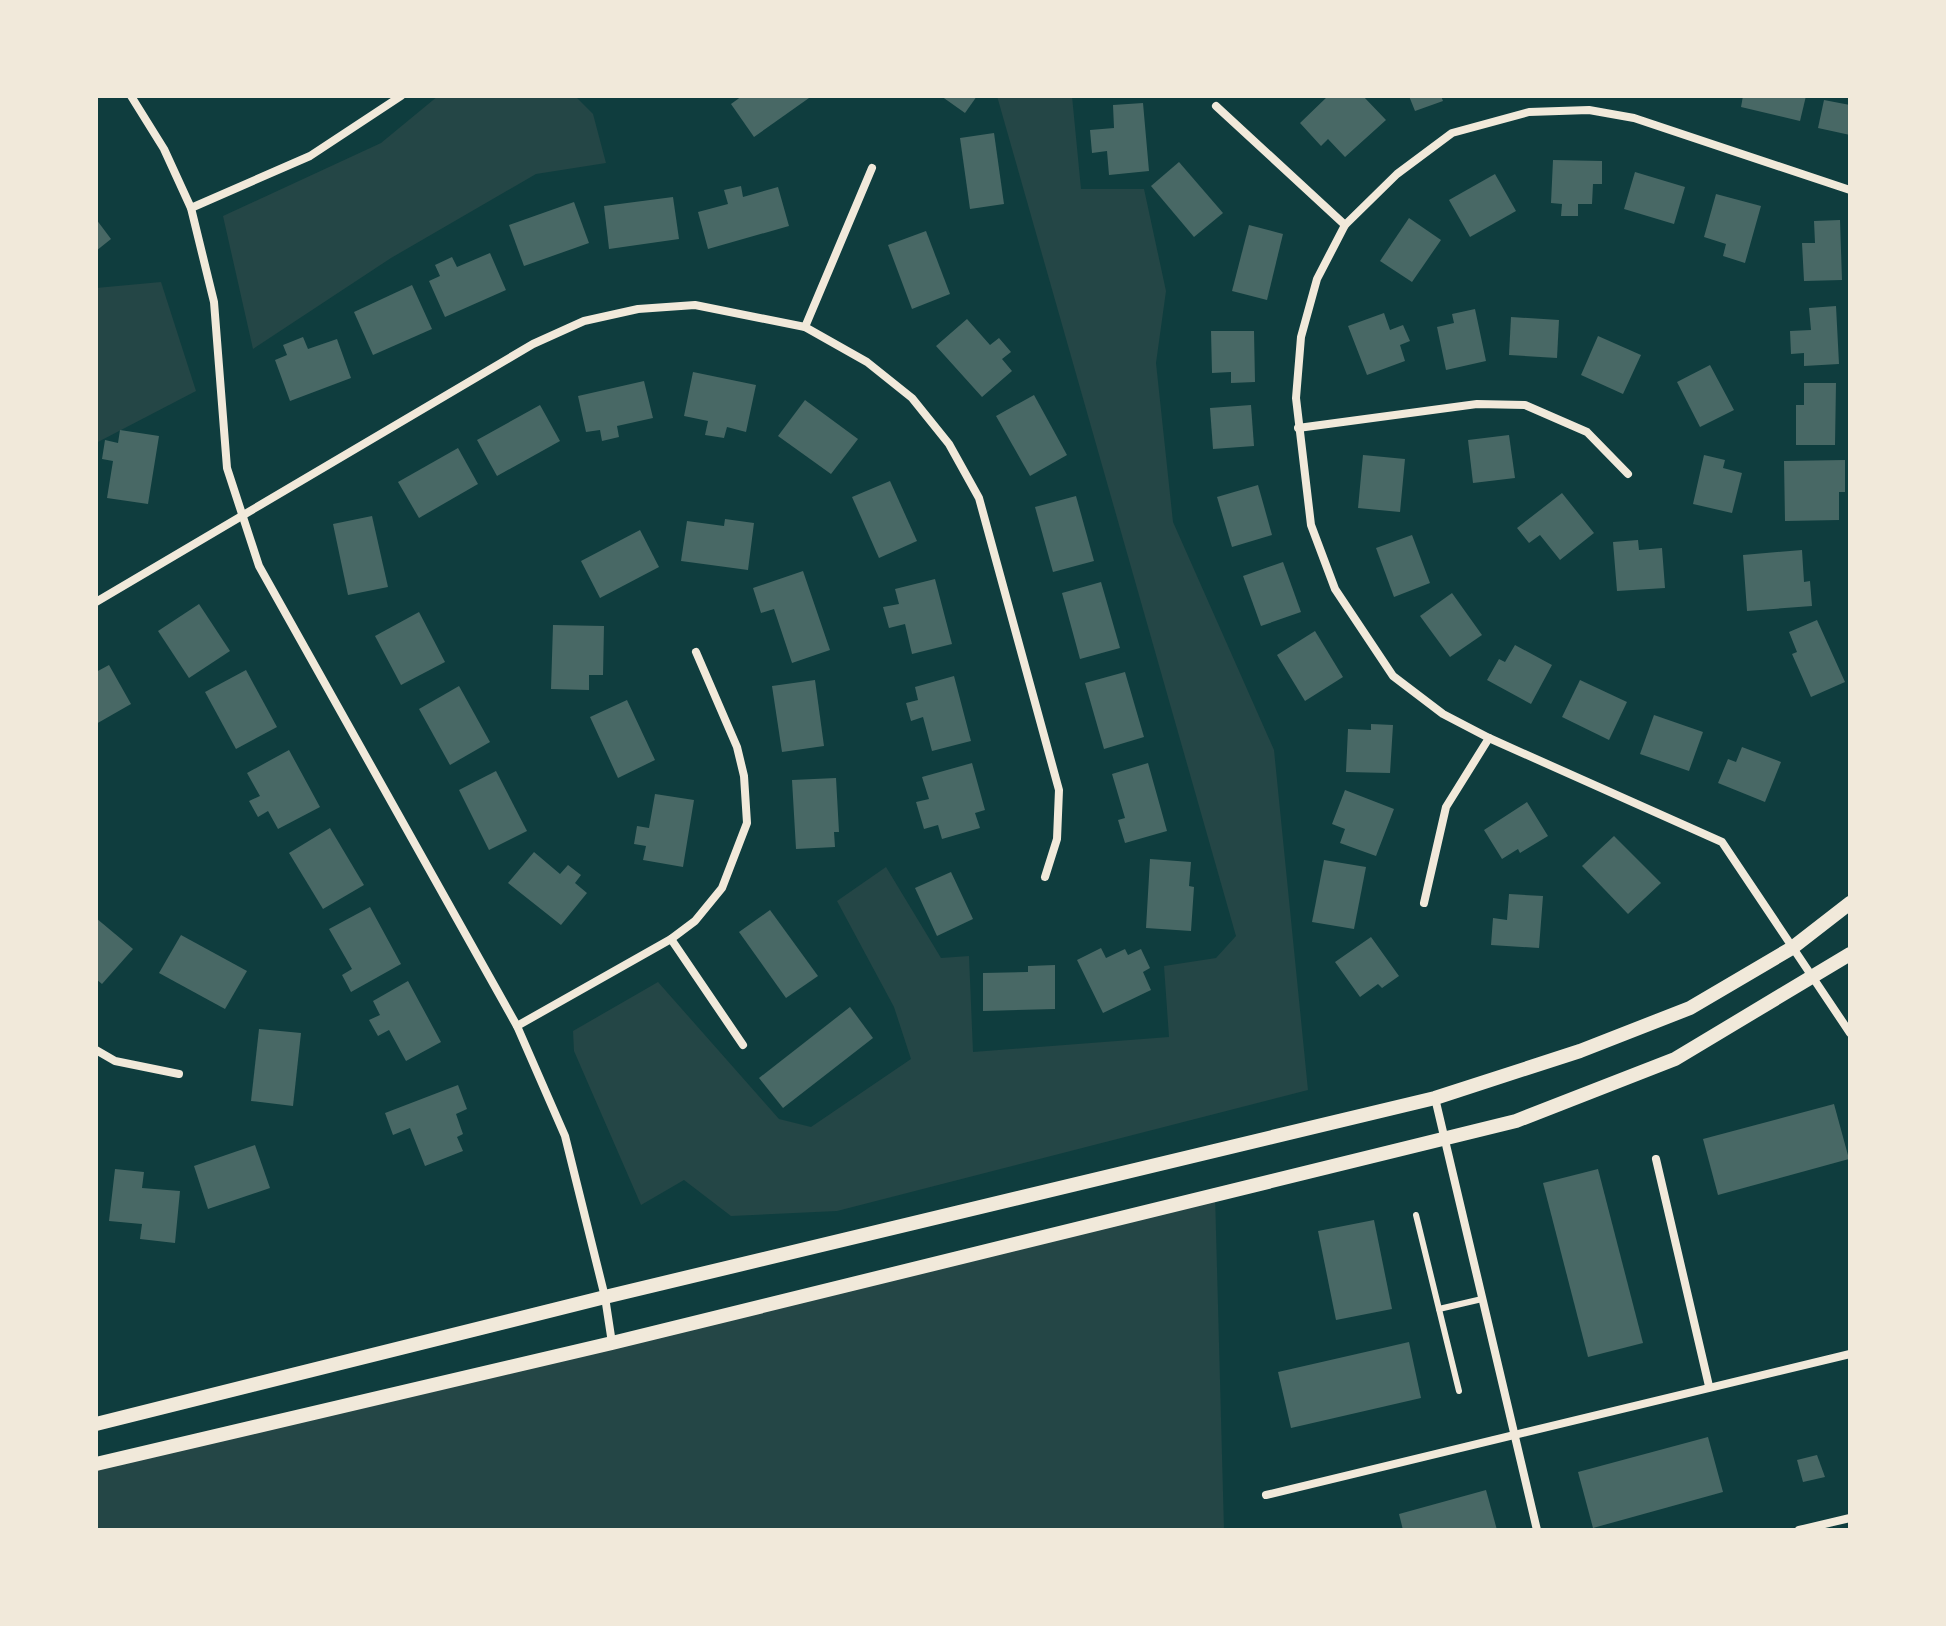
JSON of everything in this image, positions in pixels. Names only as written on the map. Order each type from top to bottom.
[{"type":"street","points":[[131,96],[164,149],[191,208],[214,302],[227,468],[259,566],[517,1026],[565,1136],[605,1297],[612,1343]]},
{"type":"street","points":[[191,208],[310,156],[401,96]]},
{"type":"street","points":[[1216,106],[1345,225]]},
{"type":"street","points":[[1850,190],[1634,118],[1589,110],[1529,112],[1452,133],[1397,174],[1345,225],[1317,279],[1301,337],[1296,398],[1311,525],[1335,589],[1393,676],[1443,714],[1489,738],[1722,842],[1850,1033]]},
{"type":"street","points":[[805,327],[872,168]]},
{"type":"street","points":[[96,602],[533,344],[584,321],[638,309],[695,305],[805,327],[867,362],[912,398],[949,444],[979,498],[1059,790],[1057,839],[1045,877]]},
{"type":"street","points":[[1298,428],[1477,404],[1525,405],[1587,432],[1628,474]]},
{"type":"street","points":[[517,1026],[671,939],[695,921],[722,888],[747,823],[744,776],[737,747],[696,652]]},
{"type":"street","points":[[1424,903],[1446,807],[1489,738]]},
{"type":"street","points":[[96,1424],[605,1297],[1435,1098],[1580,1051],[1690,1008],[1792,948],[1850,903]]},
{"type":"street","points":[[671,939],[743,1045]]},
{"type":"street","points":[[96,1464],[612,1343],[1516,1121],[1675,1059],[1850,954]]},
{"type":"street","points":[[96,1050],[115,1061],[179,1074]]},
{"type":"street","points":[[1435,1098],[1537,1530]]},
{"type":"street","points":[[1656,1159],[1709,1386]]},
{"type":"street","points":[[1266,1495],[1850,1354]]},
{"type":"street","points":[[1799,1530],[1850,1518]]},
{"type":"lane","points":[[1416,1215],[1459,1391]]},
{"type":"lane","points":[[1439,1309],[1482,1299]]},
{"type":"shaded area","points":[[438,96],[575,96],[593,114],[606,163],[536,174],[391,258],[253,349],[223,216],[381,143]]},
{"type":"shaded area","points":[[997,96],[1072,96],[1081,189],[1144,189],[1166,291],[1156,363],[1173,522],[1274,750],[1308,1090],[837,1211],[731,1216],[684,1180],[641,1205],[574,1051],[573,1031],[658,982],[779,1119],[811,1127],[911,1059],[894,1007],[837,901],[886,867],[941,958],[969,956],[973,1052],[1169,1037],[1164,966],[1216,958],[1236,936]]},
{"type":"shaded area","points":[[161,282],[196,391],[96,443],[96,288]]},
{"type":"shaded area","points":[[1215,1194],[1224,1530],[96,1530],[96,1464]]},
{"type":"building","points":[[742,96],[809,98],[754,137],[731,104]]},
{"type":"building","points":[[941,96],[977,96],[965,113]]},
{"type":"building","points":[[1328,96],[1363,96],[1386,120],[1345,157],[1328,139],[1321,146],[1300,123]]},
{"type":"building","points":[[1409,96],[1441,96],[1443,101],[1415,111]]},
{"type":"building","points":[[1743,96],[1806,96],[1800,121],[1741,107]]},
{"type":"building","points":[[1824,100],[1850,105],[1850,135],[1818,128]]},
{"type":"building","points":[[1143,103],[1149,171],[1109,175],[1107,151],[1092,153],[1090,130],[1114,128],[1113,105]]},
{"type":"building","points":[[994,133],[1004,204],[970,209],[960,138]]},
{"type":"building","points":[[1553,160],[1602,161],[1602,184],[1593,184],[1592,204],[1578,204],[1578,216],[1561,216],[1562,204],[1551,203]]},
{"type":"building","points":[[1179,162],[1223,213],[1194,237],[1151,186]]},
{"type":"building","points":[[1635,172],[1685,187],[1674,224],[1624,209]]},
{"type":"building","points":[[1495,174],[1516,211],[1470,237],[1449,200]]},
{"type":"building","points":[[741,186],[743,197],[778,187],[789,226],[708,249],[698,212],[728,204],[724,190]]},
{"type":"building","points":[[1716,194],[1761,206],[1745,263],[1723,256],[1726,244],[1704,237]]},
{"type":"building","points":[[673,197],[679,239],[609,249],[604,206]]},
{"type":"building","points":[[574,202],[589,243],[524,266],[509,225]]},
{"type":"building","points":[[1409,218],[1441,240],[1412,282],[1380,261]]},
{"type":"building","points":[[96,219],[111,239],[96,251]]},
{"type":"building","points":[[1840,220],[1842,280],[1804,281],[1802,243],[1815,243],[1814,221]]},
{"type":"building","points":[[1249,225],[1283,234],[1267,300],[1232,291]]},
{"type":"building","points":[[926,231],[950,294],[912,309],[888,245]]},
{"type":"building","points":[[490,253],[506,290],[445,317],[429,281],[440,276],[435,265],[452,257],[457,267]]},
{"type":"building","points":[[412,285],[432,329],[373,355],[354,312]]},
{"type":"building","points":[[1836,306],[1839,364],[1804,366],[1804,353],[1791,354],[1790,331],[1811,330],[1809,308]]},
{"type":"building","points":[[1475,309],[1486,361],[1446,370],[1437,327],[1454,323],[1452,314]]},
{"type":"building","points":[[1384,313],[1390,330],[1403,325],[1410,341],[1400,345],[1405,361],[1367,375],[1348,326]]},
{"type":"building","points":[[1511,317],[1559,320],[1557,358],[1509,355]]},
{"type":"building","points":[[967,319],[990,345],[999,338],[1011,352],[1002,359],[1012,371],[982,397],[936,346]]},
{"type":"building","points":[[1211,331],[1254,331],[1255,382],[1231,383],[1231,372],[1212,373]]},
{"type":"building","points":[[1598,336],[1641,355],[1623,394],[1581,375]]},
{"type":"building","points":[[303,337],[308,349],[337,339],[351,378],[290,401],[275,360],[287,355],[283,345]]},
{"type":"building","points":[[1710,365],[1734,410],[1700,427],[1677,382]]},
{"type":"building","points":[[693,372],[756,385],[746,432],[727,427],[724,438],[705,435],[708,421],[684,416]]},
{"type":"building","points":[[644,381],[653,418],[617,426],[619,437],[602,441],[600,430],[586,432],[578,396]]},
{"type":"building","points":[[1804,383],[1836,383],[1835,445],[1796,445],[1796,405],[1804,405]]},
{"type":"building","points":[[1034,395],[1067,455],[1030,476],[996,416]]},
{"type":"building","points":[[805,400],[858,439],[831,474],[778,436]]},
{"type":"building","points":[[540,405],[560,441],[497,476],[477,440]]},
{"type":"building","points":[[1251,405],[1254,446],[1213,449],[1210,408]]},
{"type":"building","points":[[120,430],[159,436],[148,504],[107,498],[113,461],[102,459],[105,440],[118,443]]},
{"type":"building","points":[[1509,435],[1515,478],[1473,483],[1468,440]]},
{"type":"building","points":[[458,448],[478,484],[419,518],[398,482]]},
{"type":"building","points":[[1363,455],[1405,459],[1400,512],[1358,508]]},
{"type":"building","points":[[1704,455],[1725,460],[1723,468],[1742,473],[1732,513],[1693,504]]},
{"type":"building","points":[[1845,460],[1845,492],[1839,492],[1839,520],[1785,521],[1784,461]]},
{"type":"building","points":[[890,481],[917,541],[879,558],[852,497]]},
{"type":"building","points":[[1258,485],[1272,535],[1232,547],[1217,497]]},
{"type":"building","points":[[1562,493],[1594,533],[1560,560],[1540,535],[1529,543],[1517,528]]},
{"type":"building","points":[[1076,496],[1094,561],[1053,572],[1035,507]]},
{"type":"building","points":[[372,516],[388,587],[348,595],[333,524]]},
{"type":"building","points":[[725,519],[754,523],[748,570],[681,561],[687,521],[724,526]]},
{"type":"building","points":[[640,530],[659,567],[600,598],[581,561]]},
{"type":"building","points":[[1412,535],[1430,583],[1394,597],[1376,548]]},
{"type":"building","points":[[1638,540],[1639,550],[1662,548],[1665,588],[1617,591],[1613,542]]},
{"type":"building","points":[[1802,550],[1804,582],[1810,581],[1812,606],[1747,611],[1743,555]]},
{"type":"building","points":[[1283,562],[1301,612],[1261,626],[1243,576]]},
{"type":"building","points":[[803,571],[830,650],[792,663],[774,609],[761,613],[753,588]]},
{"type":"building","points":[[935,579],[952,644],[912,654],[905,624],[889,628],[883,607],[899,604],[895,589]]},
{"type":"building","points":[[1101,582],[1120,648],[1080,659],[1062,593]]},
{"type":"building","points":[[1452,593],[1482,635],[1450,657],[1420,616]]},
{"type":"building","points":[[199,604],[230,651],[189,678],[158,631]]},
{"type":"building","points":[[419,612],[445,662],[401,685],[375,636]]},
{"type":"building","points":[[1817,620],[1845,682],[1811,697],[1792,654],[1797,652],[1789,632]]},
{"type":"building","points":[[553,625],[604,626],[603,675],[589,675],[589,690],[551,689]]},
{"type":"building","points":[[1315,631],[1343,677],[1305,701],[1277,655]]},
{"type":"building","points":[[1515,645],[1552,665],[1531,704],[1487,680],[1499,659],[1505,662]]},
{"type":"building","points":[[109,665],[131,704],[96,724],[96,672]]},
{"type":"building","points":[[246,670],[277,727],[236,749],[205,692]]},
{"type":"building","points":[[1125,672],[1144,737],[1104,749],[1085,683]]},
{"type":"building","points":[[954,676],[971,741],[932,751],[923,717],[911,721],[906,703],[918,700],[915,687]]},
{"type":"building","points":[[815,680],[824,746],[782,752],[772,686]]},
{"type":"building","points":[[1580,680],[1627,702],[1609,740],[1562,717]]},
{"type":"building","points":[[459,686],[490,742],[450,765],[419,709]]},
{"type":"building","points":[[627,700],[655,760],[618,778],[590,717]]},
{"type":"building","points":[[1654,715],[1703,732],[1689,771],[1640,754]]},
{"type":"building","points":[[1371,724],[1393,725],[1390,773],[1346,772],[1348,729],[1371,730]]},
{"type":"building","points":[[1742,747],[1781,762],[1765,802],[1718,783],[1728,759],[1736,762]]},
{"type":"building","points":[[289,750],[320,807],[278,829],[268,811],[258,817],[249,801],[260,796],[247,773]]},
{"type":"building","points":[[972,763],[985,810],[975,813],[980,828],[942,839],[938,825],[924,829],[916,802],[929,799],[922,777]]},
{"type":"building","points":[[1148,763],[1167,831],[1125,843],[1118,820],[1125,818],[1112,774]]},
{"type":"building","points":[[496,771],[527,831],[489,850],[459,790]]},
{"type":"building","points":[[836,778],[839,832],[834,832],[835,847],[796,849],[792,780]]},
{"type":"building","points":[[1345,790],[1394,809],[1376,856],[1340,843],[1345,829],[1332,824]]},
{"type":"building","points":[[655,794],[694,800],[683,867],[643,860],[646,846],[634,844],[637,826],[649,828]]},
{"type":"building","points":[[1527,802],[1548,836],[1520,853],[1518,849],[1502,859],[1484,830]]},
{"type":"building","points":[[330,828],[364,885],[323,909],[289,853]]},
{"type":"building","points":[[1614,836],[1661,883],[1628,914],[1582,866]]},
{"type":"building","points":[[534,852],[560,874],[568,865],[581,875],[575,883],[587,893],[561,925],[508,883]]},
{"type":"building","points":[[1150,859],[1191,862],[1189,886],[1194,887],[1191,931],[1146,928]]},
{"type":"building","points":[[1324,860],[1366,867],[1354,929],[1312,922]]},
{"type":"building","points":[[951,872],[973,919],[937,936],[915,888]]},
{"type":"building","points":[[1509,894],[1543,896],[1539,948],[1491,945],[1493,918],[1507,920]]},
{"type":"building","points":[[370,907],[401,964],[351,992],[342,975],[352,969],[329,929]]},
{"type":"building","points":[[770,910],[818,976],[786,998],[739,932]]},
{"type":"building","points":[[96,918],[133,949],[102,984],[96,979]]},
{"type":"building","points":[[181,935],[247,971],[225,1009],[159,973]]},
{"type":"building","points":[[1371,937],[1399,976],[1382,988],[1378,984],[1360,997],[1335,962]]},
{"type":"building","points":[[1101,948],[1106,958],[1125,949],[1128,955],[1141,949],[1150,968],[1143,972],[1151,990],[1103,1013],[1077,960]]},
{"type":"building","points":[[1055,965],[1055,1009],[983,1011],[983,973],[1028,972],[1028,966]]},
{"type":"building","points":[[408,981],[441,1042],[406,1061],[389,1030],[378,1036],[369,1020],[380,1015],[373,1001]]},
{"type":"building","points":[[850,1007],[873,1038],[783,1108],[759,1078]]},
{"type":"building","points":[[259,1029],[301,1033],[293,1106],[251,1101]]},
{"type":"building","points":[[458,1085],[467,1109],[456,1114],[463,1134],[457,1137],[463,1151],[425,1166],[410,1128],[393,1135],[385,1113]]},
{"type":"building","points":[[1834,1104],[1849,1159],[1718,1195],[1703,1139]]},
{"type":"building","points":[[255,1145],[270,1188],[208,1209],[194,1166]]},
{"type":"building","points":[[115,1169],[144,1172],[142,1188],[180,1191],[175,1243],[140,1239],[142,1224],[109,1221]]},
{"type":"building","points":[[1598,1169],[1643,1343],[1588,1357],[1543,1183]]},
{"type":"building","points":[[1374,1220],[1392,1309],[1336,1320],[1318,1231]]},
{"type":"building","points":[[1409,1342],[1421,1398],[1291,1428],[1278,1372]]},
{"type":"building","points":[[1708,1437],[1723,1492],[1593,1528],[1578,1472]]},
{"type":"building","points":[[1817,1455],[1825,1477],[1803,1482],[1797,1460]]},
{"type":"building","points":[[1486,1490],[1497,1530],[1403,1530],[1399,1514]]}]
